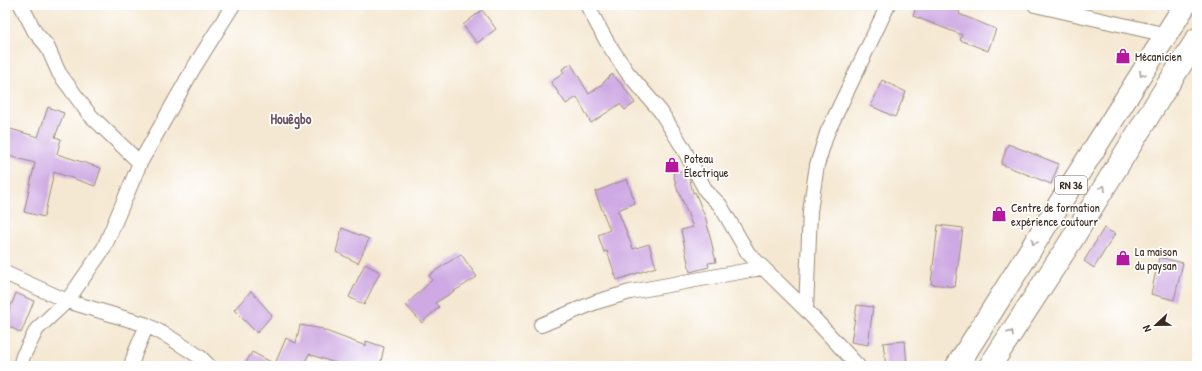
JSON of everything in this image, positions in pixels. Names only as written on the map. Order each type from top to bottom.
[{"type":"main road","name":"RN 36","points":[[957,366],[1185,5]]},
{"type":"main road","name":"RN 36","points":[[990,366],[1071,241],[1197,39]]},
{"type":"street","points":[[21,5],[35,32],[47,46],[59,73],[89,114],[140,163]]},
{"type":"street","points":[[20,366],[23,356],[37,329],[67,301],[104,248],[140,163],[193,69],[233,5]]},
{"type":"street","points":[[587,5],[607,42],[627,72],[661,112],[682,146],[706,191],[720,205],[748,253],[761,268],[806,310],[858,366]]},
{"type":"street","points":[[806,310],[810,211],[817,165],[827,133],[888,5]]},
{"type":"street","points":[[1035,5],[1167,34]]},
{"type":"street","points":[[542,326],[596,302],[630,292],[761,268]]},
{"type":"street","points":[[5,273],[67,301],[147,326],[169,337],[200,357],[209,366]]},
{"type":"street","points":[[131,366],[135,352],[147,326]]},
{"type":"building","points":[[917,5],[942,5],[960,12],[959,14],[996,29],[988,51],[960,40],[962,35],[913,16]]},
{"type":"building","points":[[482,10],[496,29],[477,43],[463,25]]},
{"type":"building","points":[[571,64],[589,94],[612,74],[635,103],[625,110],[620,104],[591,123],[577,97],[566,104],[551,82],[564,73],[562,69]]},
{"type":"building","points":[[882,80],[906,92],[895,117],[871,106]]},
{"type":"building","points":[[48,107],[64,113],[55,137],[61,139],[57,154],[101,168],[95,186],[54,172],[44,217],[24,212],[35,163],[5,155],[5,134],[7,128],[38,137]]},
{"type":"building","points":[[1008,144],[1059,164],[1051,184],[1001,164]]},
{"type":"building","points":[[685,170],[689,176],[693,193],[695,192],[706,219],[716,262],[708,263],[709,267],[690,272],[681,230],[693,227],[678,192],[673,173]]},
{"type":"building","points":[[627,179],[635,203],[618,210],[633,249],[649,244],[656,267],[617,280],[607,251],[604,252],[598,235],[610,230],[595,192]]},
{"type":"building","points":[[938,225],[963,228],[955,287],[931,284]]},
{"type":"building","points":[[342,228],[369,239],[358,263],[336,252]]},
{"type":"building","points":[[1104,228],[1115,234],[1094,268],[1084,261]]},
{"type":"building","points":[[461,254],[477,277],[435,303],[439,307],[422,323],[406,305],[432,280],[429,275]]},
{"type":"building","points":[[1159,257],[1183,263],[1174,300],[1151,294]]},
{"type":"building","points":[[365,264],[380,272],[364,305],[349,297]]},
{"type":"building","points":[[251,291],[272,315],[257,333],[234,310]]},
{"type":"building","points":[[16,293],[34,301],[21,333],[5,324]]},
{"type":"building","points":[[857,305],[873,307],[868,345],[851,342]]},
{"type":"building","points":[[300,325],[323,329],[366,346],[366,341],[384,347],[380,366],[344,366],[309,354],[303,366],[244,366],[252,352],[275,364],[286,338],[296,343]]},
{"type":"building","points":[[905,341],[907,366],[886,366],[883,343]]},
{"type":"place","name":"Mécanicien","points":[[1123,56]]},
{"type":"place","name":"Poteau Électrique","points":[[672,165]]},
{"type":"place","name":"Centre de formation expérience coutourr","points":[[999,214]]},
{"type":"place","name":"La maison du paysan","points":[[1123,258]]},
{"type":"district","name":"Houêgbo","points":[[291,118]]}]
